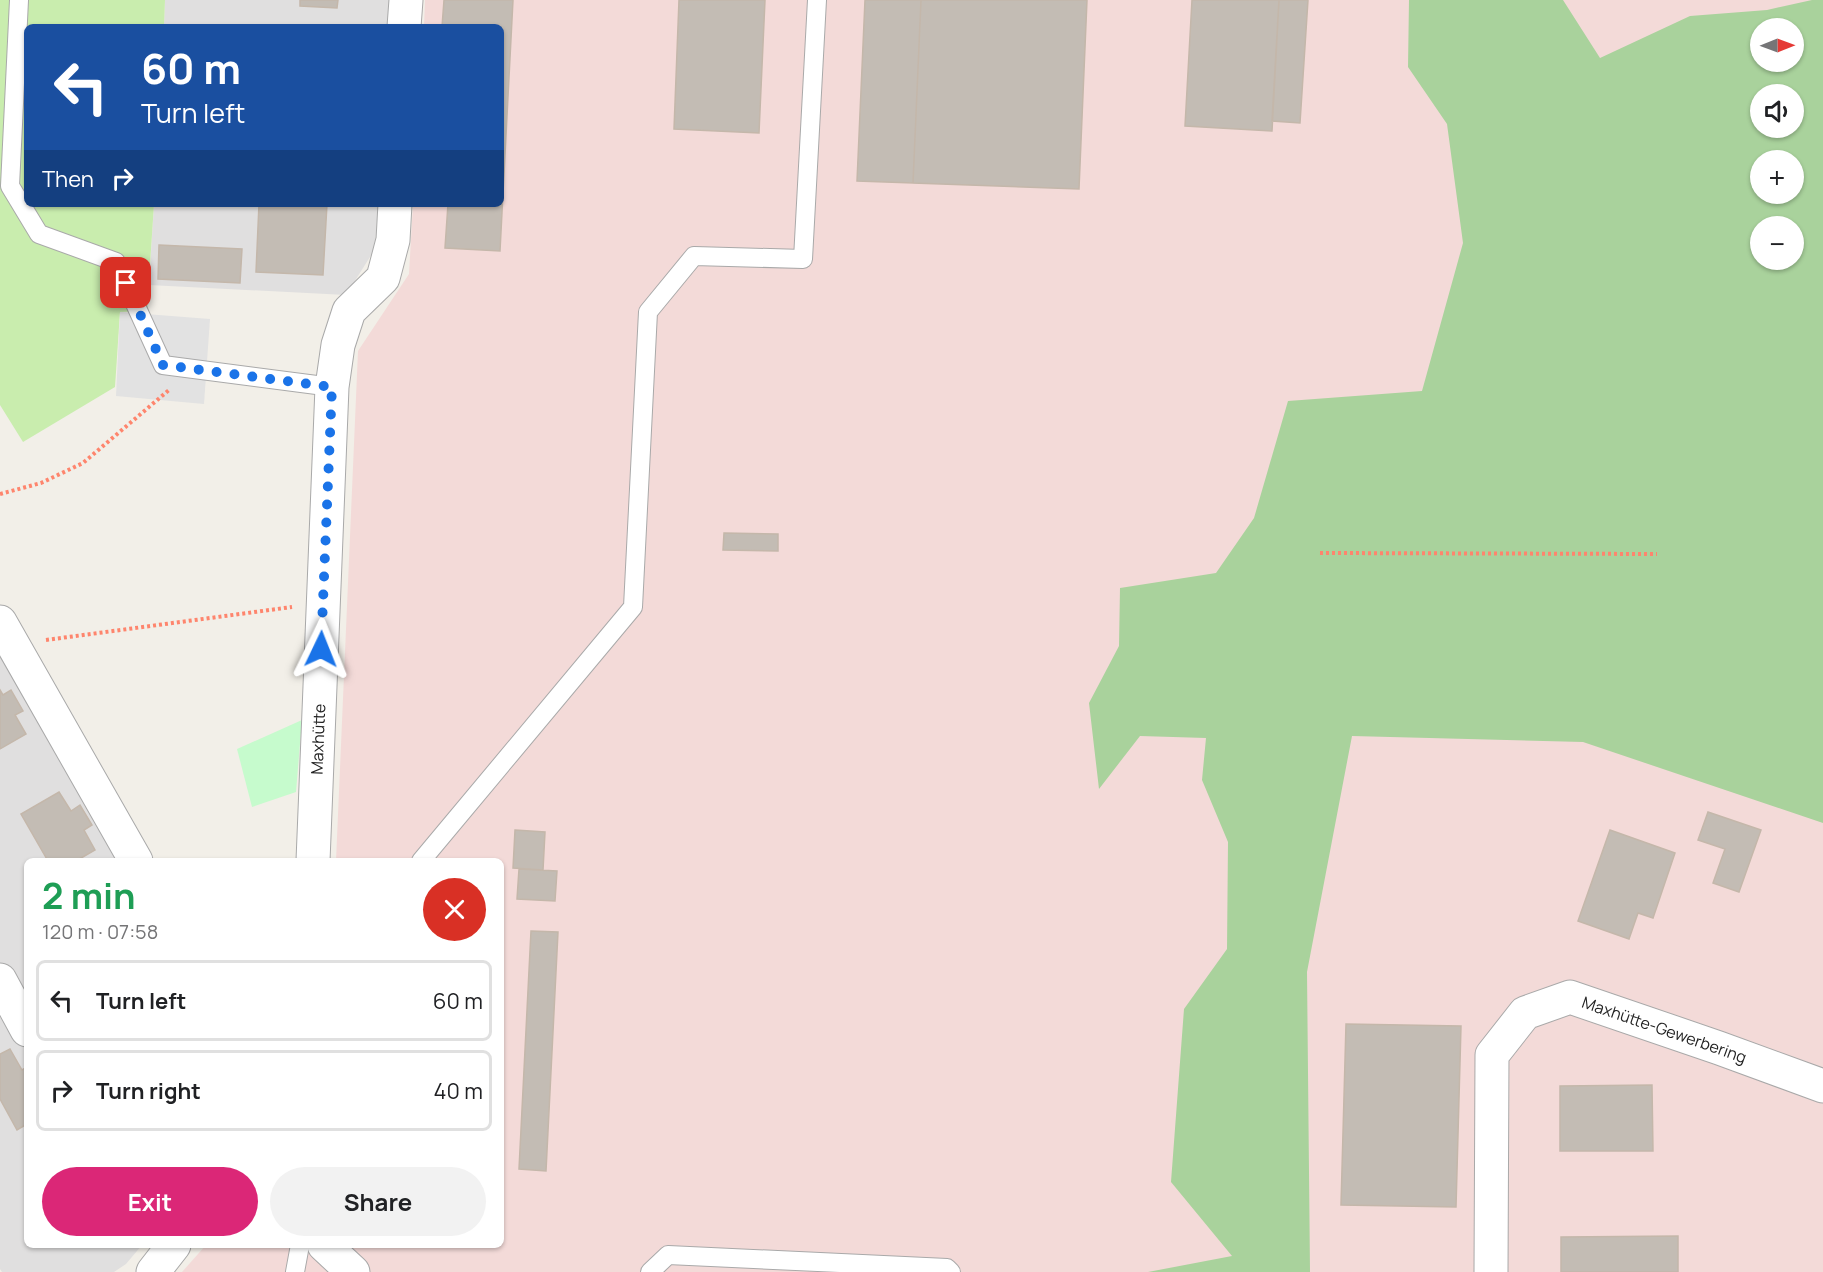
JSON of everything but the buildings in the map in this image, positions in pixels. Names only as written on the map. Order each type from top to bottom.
[{"type":"street","points":[[404,24],[406,0]]},
{"type":"street","name":"Maxhütte","points":[[313,858],[332,387],[338,345],[349,311],[383,278],[393,240],[394,207]]},
{"type":"street","points":[[4,640],[134,858]]},
{"type":"street","points":[[0,980],[24,1024]]},
{"type":"street","name":"Maxhütte-Gewerbering","points":[[1491,1272],[1492,1055],[1524,1013],[1570,997],[1823,1086]]},
{"type":"street","points":[[327,1248],[353,1272]]},
{"type":"lane","points":[[19,0],[10,186],[39,234],[116,262],[163,365],[332,387]]},
{"type":"lane","points":[[424,858],[633,607],[648,312],[694,256],[803,259],[817,0]]},
{"type":"lane","points":[[295,1272],[299,1248]]},
{"type":"lane","points":[[650,1272],[668,1255],[946,1268],[951,1272]]},
{"type":"path","points":[[0,494],[41,483],[84,463],[192,369]]},
{"type":"path","points":[[1320,553],[1657,554]]},
{"type":"path","points":[[4,640],[323,602]]},
{"type":"shaded area","points":[[165,0],[391,0],[389,24],[164,24]]},
{"type":"shaded area","points":[[425,0],[1823,0],[1823,1272],[182,1272],[203,1248],[504,1248],[504,858],[336,858],[358,351],[409,274],[413,207],[504,207],[504,24],[424,24]]},
{"type":"shaded area","points":[[154,207],[378,207],[375,249],[346,295],[149,285]]},
{"type":"shaded area","points":[[120,312],[210,319],[204,404],[116,396]]},
{"type":"shaded area","points":[[0,649],[118,858],[24,858],[24,1248],[139,1248],[126,1264],[114,1272],[2,1272],[0,1269]]},
{"type":"green space","points":[[0,0],[165,0],[164,24],[24,24],[24,207],[154,207],[147,311],[120,312],[115,387],[23,442],[0,405]]},
{"type":"green space","points":[[1409,0],[1563,0],[1600,58],[1690,16],[1767,10],[1812,0],[1823,0],[1823,823],[1583,742],[1352,736],[1307,972],[1310,1272],[1148,1272],[1232,1256],[1171,1182],[1184,1009],[1227,949],[1228,842],[1202,780],[1206,738],[1140,736],[1099,789],[1089,703],[1119,646],[1120,588],[1216,573],[1254,518],[1288,401],[1422,391],[1463,243],[1447,124],[1408,67]]},
{"type":"green space","points":[[302,720],[296,792],[252,807],[237,749]]},
{"type":"route","points":[[126,283],[163,365],[332,387],[321,649]]}]
